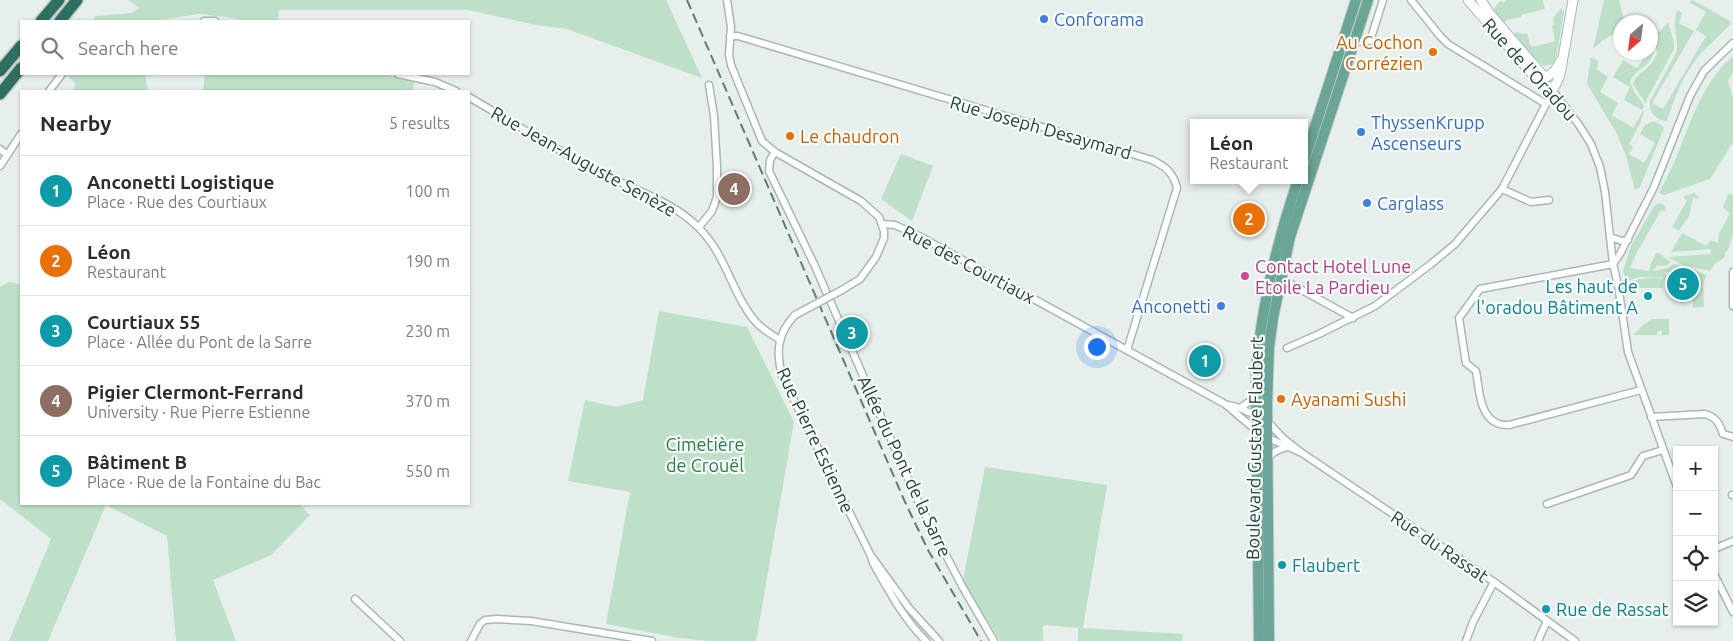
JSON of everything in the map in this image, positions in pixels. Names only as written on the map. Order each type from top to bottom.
[{"type":"highway","points":[[42,20],[58,0]]},
{"type":"highway","points":[[61,20],[77,0]]},
{"type":"highway","points":[[0,71],[20,47]]},
{"type":"highway","points":[[0,94],[20,69]]},
{"type":"main road","points":[[1308,149],[1356,0]]},
{"type":"main road","name":"Boulevard Gustave Flaubert","points":[[1308,182],[1368,0]]},
{"type":"main road","name":"Rue de l'Oradou","points":[[1468,0],[1541,84],[1553,91]]},
{"type":"main road","name":"Rue de l'Oradou","points":[[1481,0],[1489,13],[1545,78]]},
{"type":"main road","points":[[1553,91],[1562,70],[1573,0]]},
{"type":"main road","points":[[1545,78],[1555,71],[1563,55]]},
{"type":"main road","name":"Boulevard Gustave Flaubert","points":[[1259,641],[1256,430],[1258,341],[1270,271],[1297,184]]},
{"type":"main road","name":"Boulevard Gustave Flaubert","points":[[1269,641],[1267,377],[1269,347],[1280,278],[1290,237],[1307,184]]},
{"type":"street","name":"Rue des Courtiaux","points":[[727,0],[731,65],[762,141],[774,152],[860,201],[879,217],[882,224],[895,225],[919,236],[1225,404],[1267,438]]},
{"type":"street","points":[[1354,42],[1370,41],[1383,0]]},
{"type":"street","points":[[1410,0],[1450,46],[1546,104]]},
{"type":"street","name":"Rue Joseph Desaymard","points":[[730,36],[738,36],[1152,160],[1167,168],[1174,178],[1177,188],[1127,350]]},
{"type":"street","points":[[1641,390],[1509,425],[1497,424],[1489,418],[1483,408],[1476,371],[1466,363],[1459,318],[1480,289],[1613,264],[1628,240],[1660,173],[1690,96],[1704,71],[1733,43]]},
{"type":"street","points":[[50,90],[61,75]]},
{"type":"street","points":[[403,75],[435,82],[454,90]]},
{"type":"street","points":[[1287,348],[1375,306],[1432,264],[1455,244],[1502,189],[1553,91],[1545,78]]},
{"type":"street","points":[[709,85],[714,124],[717,197],[714,207],[699,227],[720,254],[748,311],[757,323],[780,340],[786,324],[795,316],[860,279],[876,257],[884,238],[882,224]]},
{"type":"street","name":"Rue de l'Oradou","points":[[1553,91],[1579,125],[1591,144],[1597,160],[1605,192],[1613,264],[1618,285],[1626,343],[1673,476]]},
{"type":"street","name":"Rue Jean-Auguste Senèze","points":[[470,98],[608,176],[666,205],[699,227]]},
{"type":"street","points":[[0,166],[20,136]]},
{"type":"street","points":[[0,149],[7,155]]},
{"type":"street","name":"Allée du Pont de la Sarre","points":[[774,152],[770,160],[769,171],[814,264],[918,500],[962,586],[994,641]]},
{"type":"street","points":[[1502,189],[1531,202],[1549,200]]},
{"type":"street","points":[[1610,237],[1622,241],[1628,240]]},
{"type":"street","points":[[1733,272],[1733,306]]},
{"type":"street","points":[[1280,278],[1353,318]]},
{"type":"street","name":"Rue Pierre Estienne","points":[[780,340],[778,361],[784,378],[872,556],[909,608],[937,640]]},
{"type":"street","points":[[1240,408],[1256,397]]},
{"type":"street","points":[[1225,404],[1256,415]]},
{"type":"street","points":[[1651,417],[1705,414],[1713,416],[1723,434],[1733,437]]},
{"type":"street","name":"Rue du Rassat","points":[[1256,415],[1267,421],[1302,454],[1494,582],[1575,641]]},
{"type":"street","name":"Rue du Rassat","points":[[1267,438],[1302,454]]},
{"type":"street","points":[[1267,458],[1276,451],[1287,447]]},
{"type":"street","points":[[1547,504],[1631,475],[1643,456],[1663,450]]},
{"type":"street","points":[[1718,547],[1733,541]]},
{"type":"street","name":"Rue Pierre Estienne","points":[[872,556],[873,563],[895,602],[926,641]]},
{"type":"street","points":[[1718,581],[1733,612]]},
{"type":"street","points":[[1466,641],[1472,622],[1494,582]]},
{"type":"street","points":[[355,599],[400,641]]},
{"type":"street","points":[[471,641],[477,629],[485,620],[497,619],[531,621],[652,641]]},
{"type":"street","points":[[1538,641],[1547,621]]},
{"type":"green space","points":[[128,0],[666,0],[702,78],[567,29],[536,25],[468,10],[279,10],[278,20],[242,20],[199,14],[159,20],[93,20],[95,16],[131,13],[140,8]]},
{"type":"green space","points":[[1506,0],[1543,0],[1545,9],[1506,20],[1505,24],[1493,10],[1500,1],[1504,3]]},
{"type":"green space","points":[[1604,0],[1619,0],[1623,15],[1613,15],[1613,35],[1603,40],[1593,49]]},
{"type":"green space","points":[[1693,0],[1731,23],[1693,64],[1680,88],[1667,121],[1654,115],[1650,109],[1650,101],[1677,51],[1675,21],[1677,10],[1682,13],[1679,23],[1694,31],[1652,103],[1663,109],[1706,36],[1696,30],[1706,12],[1689,2]]},
{"type":"green space","points":[[1561,8],[1564,12],[1556,59],[1553,64],[1544,66],[1514,36],[1517,32],[1527,33],[1531,47],[1553,42],[1555,40],[1552,26],[1554,25],[1553,18]]},
{"type":"green space","points":[[1668,22],[1674,42],[1674,49],[1646,104],[1633,84],[1654,60],[1658,60],[1658,32]]},
{"type":"green space","points":[[1733,56],[1733,72],[1728,81],[1733,98],[1733,142],[1710,179],[1664,195],[1659,193],[1675,161],[1700,100],[1714,76]]},
{"type":"green space","points":[[1591,57],[1599,62],[1596,69],[1608,77],[1600,92],[1618,103],[1612,115],[1633,128],[1644,111],[1640,124],[1629,144],[1633,147],[1629,154],[1644,163],[1655,143],[1640,134],[1642,130],[1653,121],[1664,128],[1640,187],[1635,190],[1626,156],[1616,132],[1587,84]]},
{"type":"green space","points":[[1623,60],[1637,68],[1642,60],[1650,60],[1635,74],[1630,83],[1644,105],[1642,110],[1624,100],[1630,87],[1613,77]]},
{"type":"green space","points":[[66,75],[145,75],[148,90],[73,90],[76,84]]},
{"type":"green space","points":[[205,75],[388,75],[415,82],[412,90],[203,90]]},
{"type":"green space","points":[[901,154],[933,166],[912,221],[881,199]]},
{"type":"green space","points":[[1694,193],[1699,199],[1693,198],[1689,216],[1679,231],[1672,227],[1687,201],[1683,197]]},
{"type":"green space","points":[[1728,194],[1733,195],[1733,233],[1725,257],[1715,264],[1710,271],[1680,264],[1668,257],[1710,254],[1711,249],[1671,252],[1682,233],[1706,246],[1711,240],[1718,243],[1719,233],[1730,214],[1723,207]]},
{"type":"green space","points":[[1659,203],[1664,205],[1665,212],[1661,210],[1630,268],[1649,271],[1657,252],[1671,262],[1666,266],[1657,266],[1653,271],[1667,268],[1674,264],[1707,275],[1703,283],[1704,307],[1693,308],[1691,274],[1665,272],[1666,278],[1639,277],[1625,282],[1623,271],[1631,246],[1654,206]]},
{"type":"green space","points":[[1639,279],[1665,279],[1663,288],[1627,288],[1627,283]]},
{"type":"green space","points":[[9,282],[20,285],[20,505],[106,505],[48,641],[9,641],[51,539],[0,499],[0,287]]},
{"type":"green space","name":"Cimetière de Crouël","points":[[659,311],[747,327],[794,422],[756,641],[708,641],[680,638],[606,624],[630,492],[568,481],[585,400],[616,407],[643,400]]},
{"type":"green space","points":[[1652,319],[1669,319],[1669,335],[1662,335],[1662,331],[1657,331],[1657,335],[1633,335],[1643,325]]},
{"type":"green space","points":[[985,467],[1107,485],[1083,628],[1183,634],[1182,641],[1078,641],[1078,628],[1043,625],[1043,641],[1000,641],[963,580]]},
{"type":"green space","points":[[106,505],[300,505],[310,515],[271,555],[213,580],[236,641],[176,641],[167,536]]},
{"type":"railway","points":[[687,0],[905,502],[928,550],[981,641]]},
{"type":"place","name":"Conforama","points":[[1044,19]]},
{"type":"place","name":"Au Cochon Corrézien","points":[[1433,52]]},
{"type":"place","name":"ThyssenKrupp Ascenseurs","points":[[1361,132]]},
{"type":"place","name":"Le chaudron","points":[[790,136]]},
{"type":"place","name":"Pigier Clermont-Ferrand","points":[[734,189]]},
{"type":"place","name":"Carglass","points":[[1367,203]]},
{"type":"place","name":"Léon","points":[[1249,219]]},
{"type":"place","name":"Contact Hotel Lune Etoile La Pardieu","points":[[1245,276]]},
{"type":"place","name":"Bâtiment B","points":[[1683,284]]},
{"type":"place","name":"Les haut de l'oradou Bâtiment A","points":[[1648,296]]},
{"type":"place","name":"Anconetti","points":[[1221,306]]},
{"type":"place","name":"Courtiaux 55","points":[[852,333]]},
{"type":"place","name":"Anconetti Logistique","points":[[1205,361]]},
{"type":"place","name":"Ayanami Sushi","points":[[1281,399]]},
{"type":"place","name":"Flaubert","points":[[1282,565]]},
{"type":"place","name":"Rue de Rassat","points":[[1546,609]]}]
